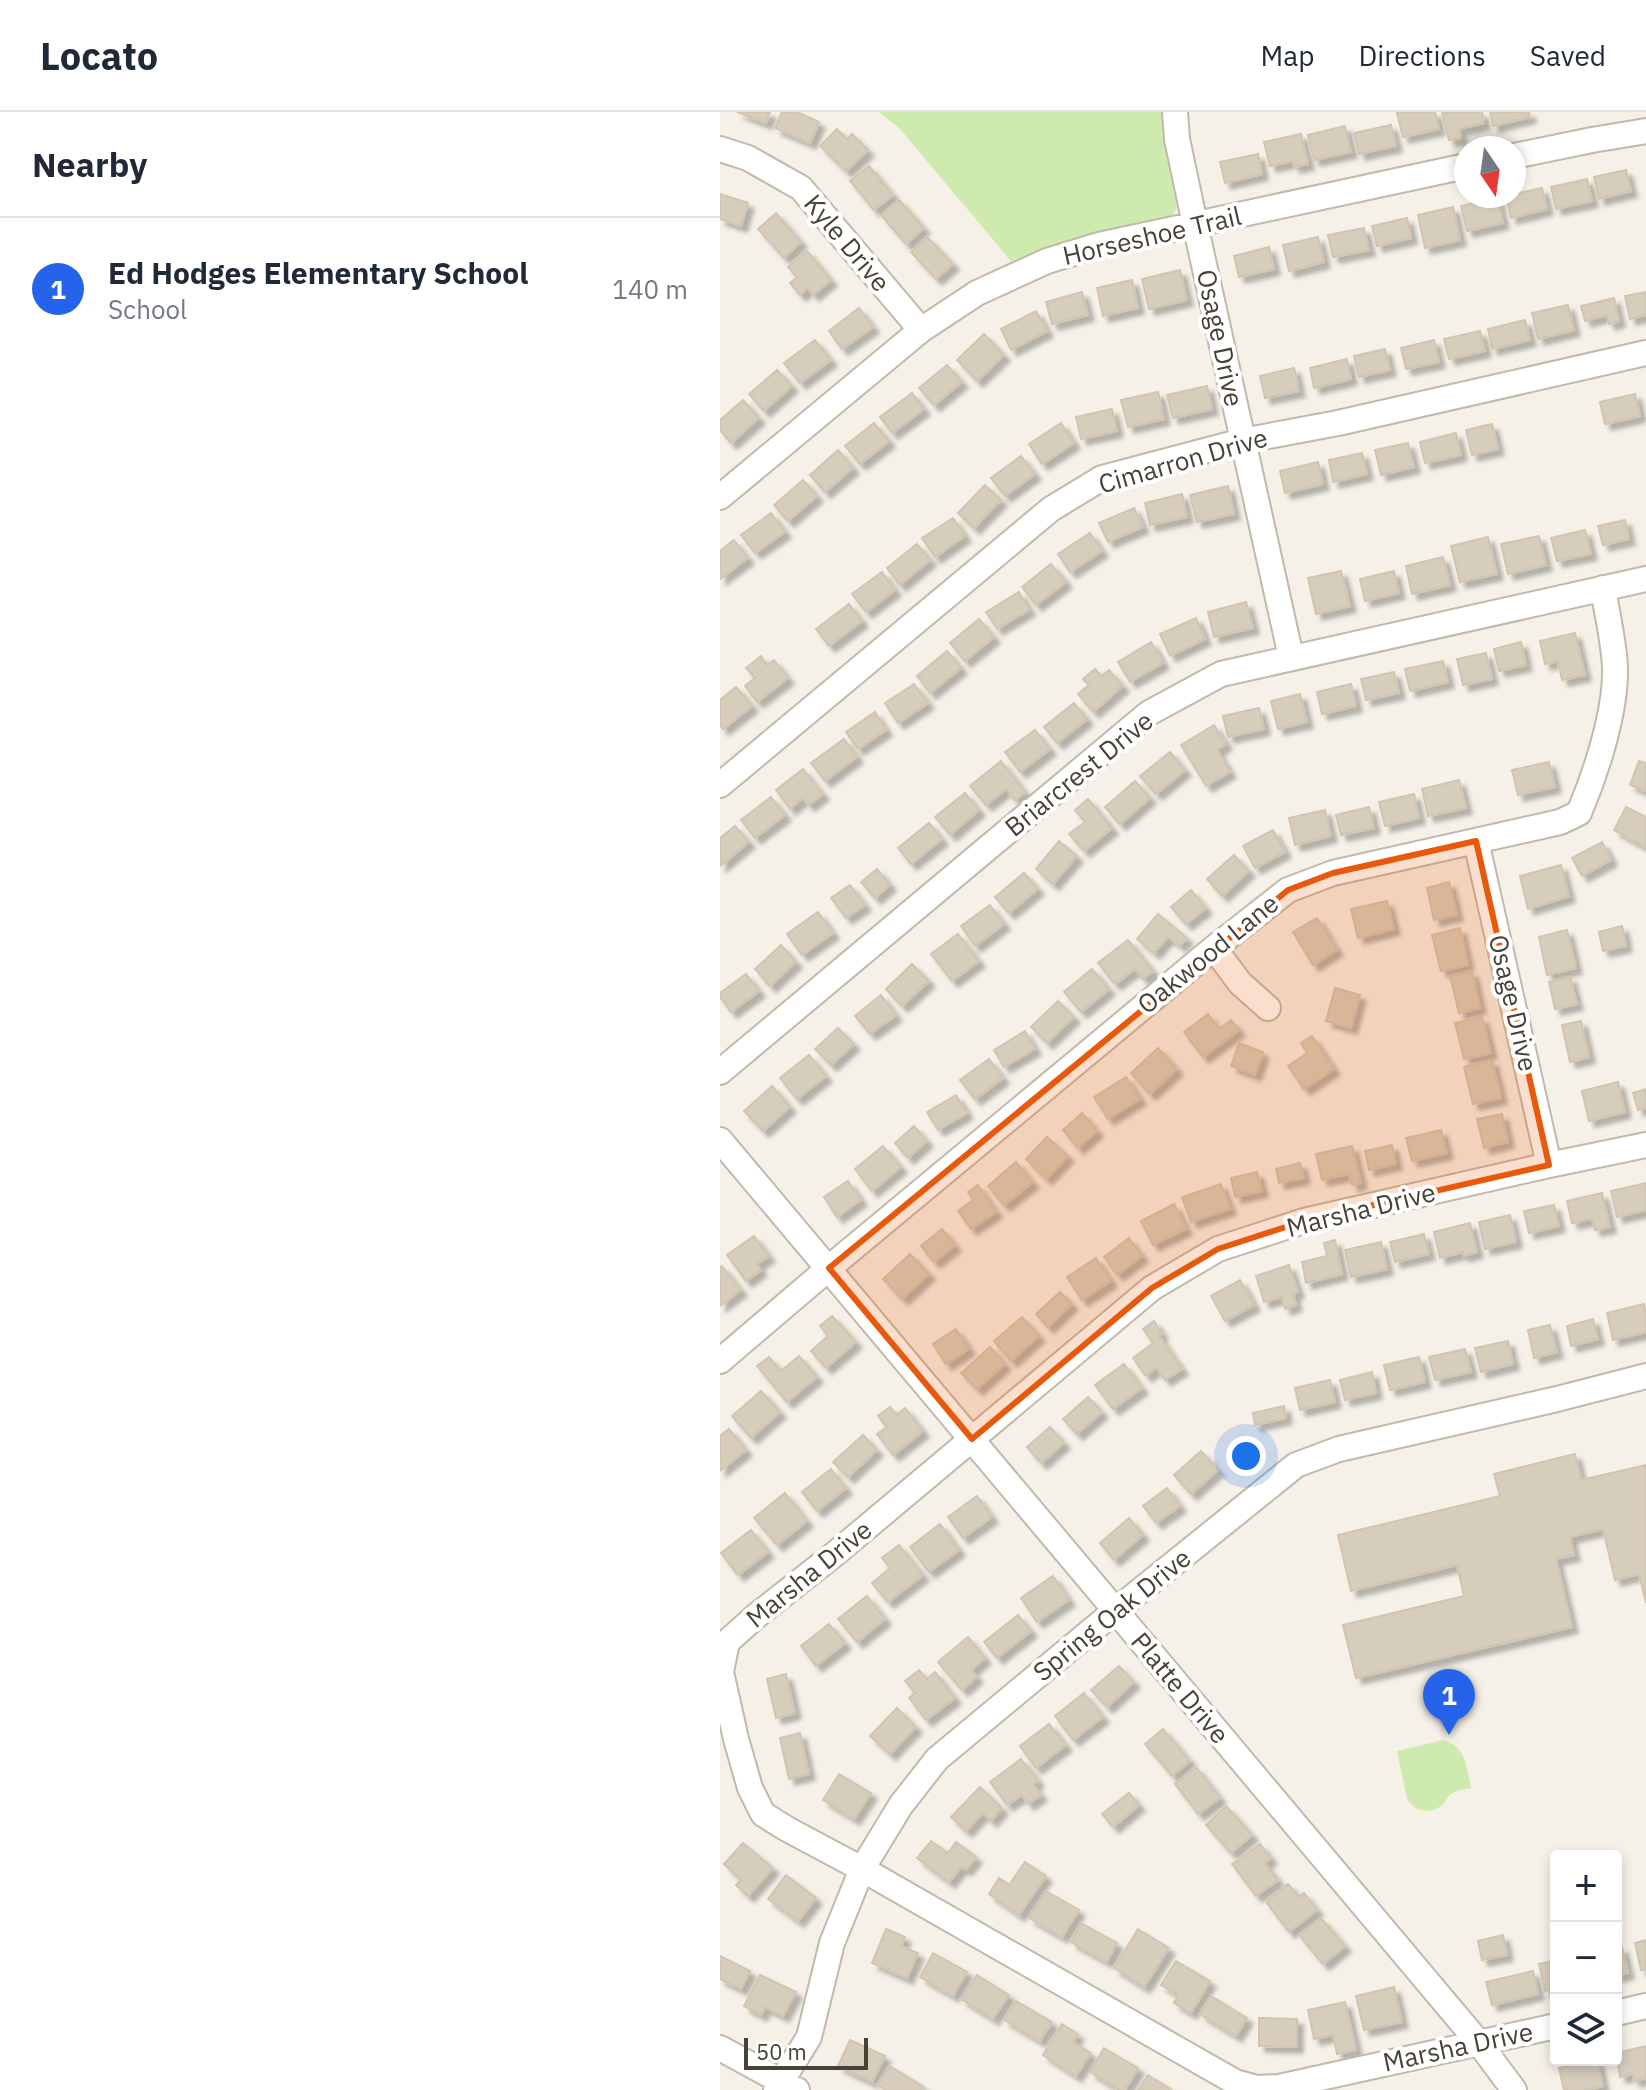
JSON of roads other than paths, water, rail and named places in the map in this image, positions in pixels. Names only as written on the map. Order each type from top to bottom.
[{"type":"street","name":"Osage Drive","points":[[1175,112],[1177,139],[1195,224],[1291,657]]},
{"type":"street","points":[[1526,154],[1646,131]]},
{"type":"street","name":"Kyle Drive","points":[[720,149],[748,158],[801,188],[921,330]]},
{"type":"street","name":"Horseshoe Trail","points":[[720,497],[921,330],[977,293],[1047,261],[1099,245],[1454,169]]},
{"type":"street","name":"Cimarron Drive","points":[[720,785],[1051,509],[1102,478],[1242,441],[1338,423],[1646,353]]},
{"type":"street","name":"Briarcrest Drive","points":[[720,1072],[1149,713],[1221,674],[1646,579]]},
{"type":"street","name":"Oakwood Lane","points":[[720,1361],[1214,948],[1288,890],[1333,873],[1560,822],[1579,813],[1589,790],[1614,698],[1615,665],[1603,588]]},
{"type":"street","name":"Osage Drive","points":[[1476,841],[1549,1165]]},
{"type":"street","points":[[1214,948],[1240,983],[1268,1008]]},
{"type":"street","name":"Platte Drive","points":[[720,1140],[1479,2043],[1514,2090]]},
{"type":"street","name":"Marsha Drive","points":[[1550,2027],[1279,2087],[1257,2088],[1235,2082],[763,1814],[750,1788],[739,1752],[721,1672],[727,1642],[756,1616],[836,1553],[1152,1288],[1218,1249],[1304,1221],[1646,1145]]},
{"type":"street","name":"Spring Oak Drive","points":[[785,2087],[809,2037],[832,1943],[862,1869],[901,1805],[937,1759],[1115,1611],[1296,1465],[1339,1449],[1646,1376]]},
{"type":"street","points":[[1622,2012],[1646,2006]]},
{"type":"street","points":[[720,2048],[785,2087]]},
{"type":"place","name":"Ed Hodges Elementary School","points":[[1449,1735]]}]
